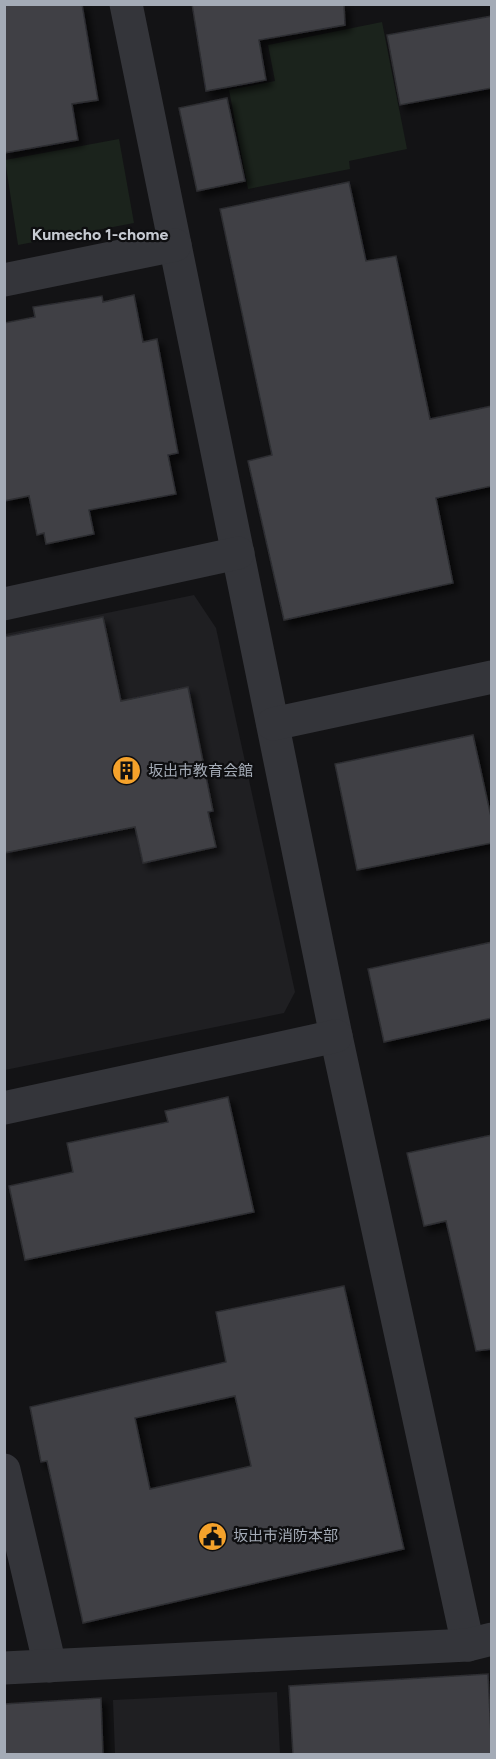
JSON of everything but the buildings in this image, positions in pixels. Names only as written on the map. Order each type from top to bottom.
[{"type":"street","points":[[4,1668],[480,1642],[336,1036],[126,4]]},
{"type":"street","points":[[4,280],[175,245]]},
{"type":"street","points":[[4,604],[238,553]]},
{"type":"street","points":[[273,724],[492,677]]},
{"type":"street","points":[[4,1108],[336,1036]]},
{"type":"street","points":[[4,1470],[50,1666]]},
{"type":"shaded area","points":[[382,22],[407,149],[349,161],[350,169],[248,189],[229,90],[275,81],[268,45]]},
{"type":"shaded area","points":[[119,139],[134,223],[18,245],[5,160]]},
{"type":"shaded area","points":[[194,595],[216,628],[295,992],[284,1013],[5,1070],[5,634]]},
{"type":"shaded area","points":[[277,1692],[280,1754],[115,1754],[113,1700]]},
{"type":"place","name":"坂出市教育会館","points":[[127,771]]},
{"type":"place","name":"坂出市消防本部","points":[[212,1536]]},
{"type":"district","name":"Kumecho 1-chome","points":[[100,234]]}]
